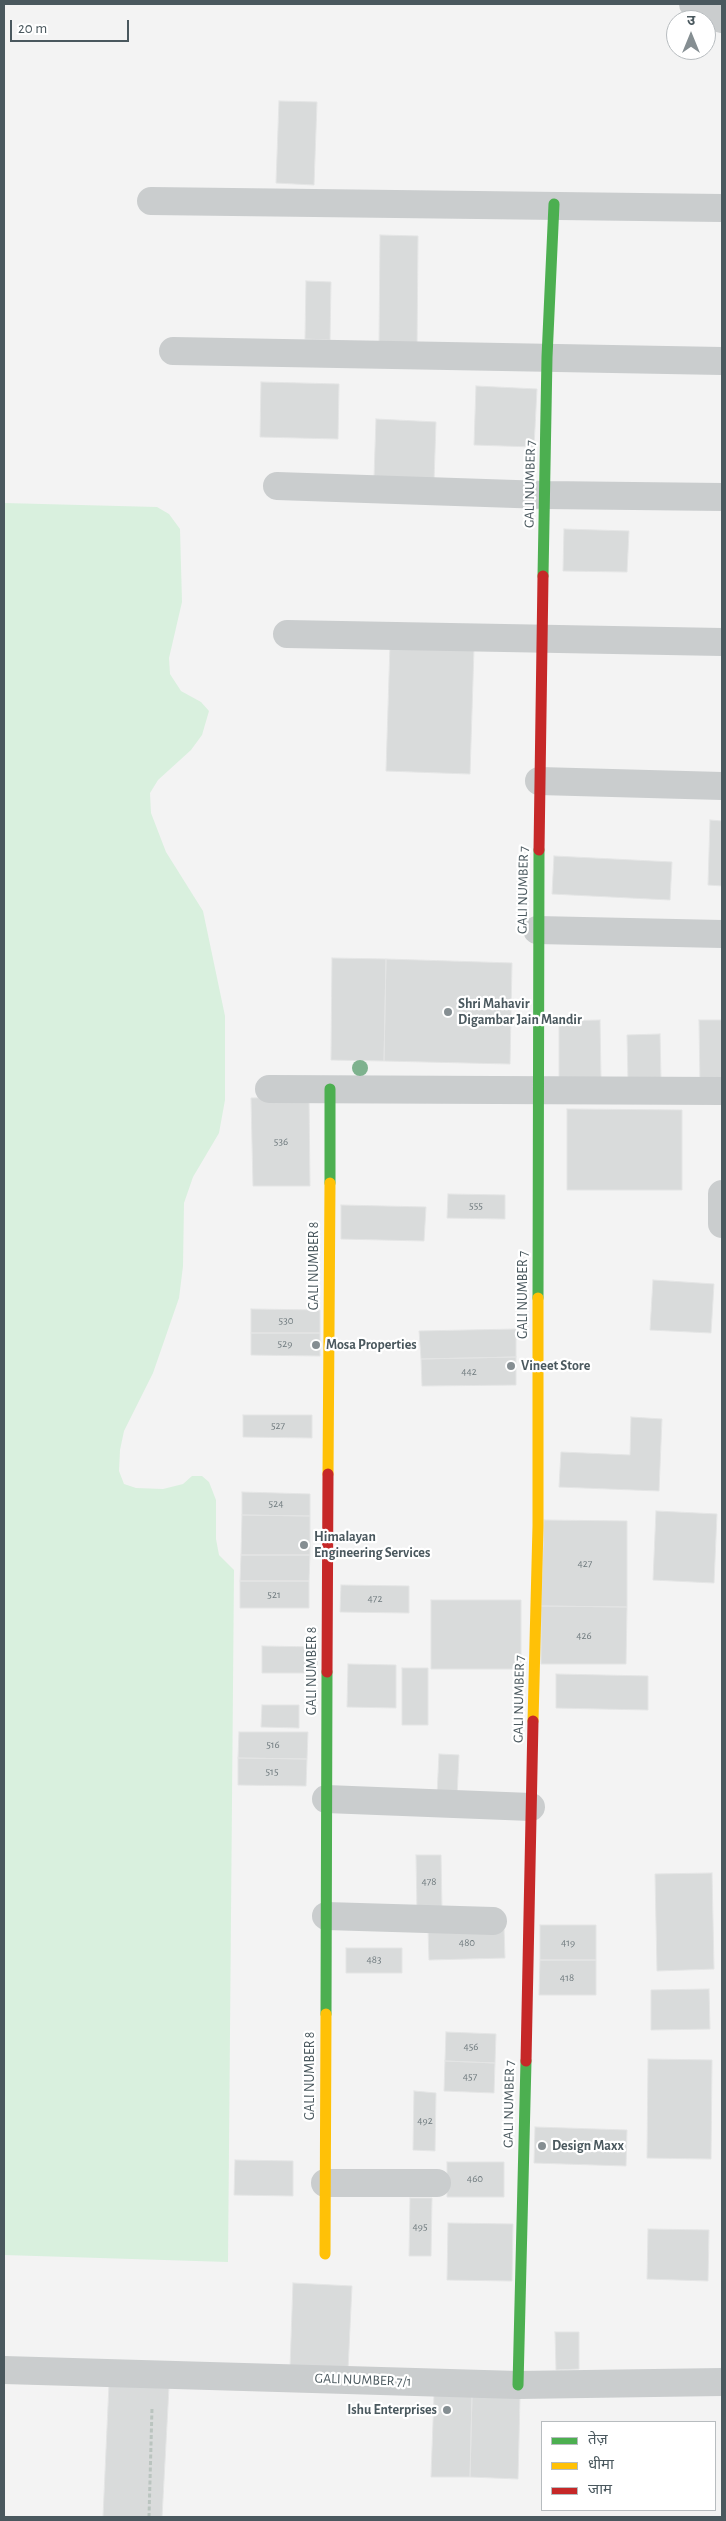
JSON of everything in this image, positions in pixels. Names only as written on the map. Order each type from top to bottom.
[{"type":"street","points":[[693,4],[700,13],[722,19]]},
{"type":"street","points":[[151,200],[554,204],[722,208]]},
{"type":"street","name":"GALI NUMBER 7","points":[[518,2385],[538,1526],[537,930],[541,638],[547,357],[554,204]]},
{"type":"street","points":[[173,351],[722,361]]},
{"type":"street","points":[[277,486],[545,495],[722,497]]},
{"type":"street","points":[[287,634],[722,642]]},
{"type":"street","points":[[539,781],[722,786]]},
{"type":"street","points":[[537,930],[722,934]]},
{"type":"street","points":[[269,1089],[722,1090]]},
{"type":"street","name":"GALI NUMBER 8","points":[[325,2254],[330,1089]]},
{"type":"street","points":[[722,1194],[722,1224]]},
{"type":"street","points":[[326,1799],[531,1807]]},
{"type":"street","points":[[326,1916],[493,1922]]},
{"type":"street","points":[[325,2183],[437,2183]]},
{"type":"street","name":"GALI NUMBER 7/1","points":[[4,2370],[518,2385],[722,2382]]},
{"type":"path","points":[[149,2517],[153,2374]]},
{"type":"green space","points":[[4,503],[157,507],[169,514],[180,529],[182,602],[169,658],[170,674],[181,691],[201,702],[209,711],[202,735],[191,750],[158,780],[150,793],[151,813],[166,852],[203,911],[225,1016],[225,1100],[219,1133],[193,1177],[184,1203],[183,1266],[179,1298],[153,1373],[124,1431],[120,1450],[119,1471],[124,1484],[136,1488],[163,1489],[183,1484],[192,1476],[202,1476],[209,1482],[216,1500],[216,1539],[219,1555],[234,1570],[228,2262],[4,2255]]},
{"type":"building","points":[[279,101],[317,102],[314,185],[276,183]]},
{"type":"building","points":[[380,235],[418,236],[417,347],[379,346]]},
{"type":"building","points":[[306,281],[331,282],[330,340],[305,339]]},
{"type":"building","points":[[261,382],[339,384],[338,439],[260,437]]},
{"type":"building","points":[[476,386],[537,389],[534,447],[474,445]]},
{"type":"building","points":[[376,419],[436,422],[434,481],[374,478]]},
{"type":"building","points":[[564,529],[629,531],[627,572],[563,571]]},
{"type":"building","points":[[390,645],[474,648],[470,774],[386,771]]},
{"type":"building","points":[[710,820],[722,821],[722,886],[708,885]]},
{"type":"building","points":[[554,856],[672,862],[670,900],[552,894]]},
{"type":"building","points":[[332,958],[386,959],[384,1061],[331,1060]]},
{"type":"building","name":"Shri Mahavir Digambar Jain Mandir","points":[[386,959],[512,963],[510,1064],[384,1061]]},
{"type":"building","points":[[600,1020],[601,1078],[559,1078],[559,1021]]},
{"type":"building","points":[[699,1020],[722,1020],[722,1084],[700,1084]]},
{"type":"building","points":[[660,1034],[661,1079],[628,1080],[627,1035]]},
{"type":"building","points":[[309,1097],[310,1186],[253,1186],[251,1098]]},
{"type":"building","points":[[567,1109],[682,1110],[682,1190],[567,1190]]},
{"type":"building","points":[[448,1194],[505,1195],[505,1219],[447,1218]]},
{"type":"building","points":[[341,1205],[426,1207],[424,1241],[341,1239]]},
{"type":"building","points":[[653,1280],[714,1284],[711,1333],[650,1330]]},
{"type":"building","points":[[251,1309],[320,1310],[320,1333],[251,1333]]},
{"type":"building","points":[[516,1329],[516,1357],[421,1359],[419,1331]]},
{"type":"building","points":[[251,1333],[320,1333],[320,1356],[251,1355]]},
{"type":"building","points":[[516,1357],[516,1385],[422,1386],[421,1359]]},
{"type":"building","points":[[243,1415],[312,1415],[312,1438],[243,1437]]},
{"type":"building","points":[[631,1417],[662,1419],[659,1491],[559,1487],[561,1452],[630,1455]]},
{"type":"building","points":[[242,1492],[310,1494],[310,1516],[242,1515]]},
{"type":"building","points":[[656,1511],[717,1514],[714,1583],[653,1580]]},
{"type":"building","points":[[242,1515],[310,1516],[310,1555],[241,1555]]},
{"type":"building","points":[[544,1520],[627,1521],[627,1607],[541,1606]]},
{"type":"building","points":[[241,1555],[310,1555],[309,1581],[240,1581]]},
{"type":"building","points":[[240,1581],[309,1581],[309,1608],[240,1608]]},
{"type":"building","points":[[341,1585],[409,1586],[409,1613],[340,1612]]},
{"type":"building","points":[[431,1600],[521,1600],[521,1669],[431,1669]]},
{"type":"building","points":[[541,1606],[627,1607],[626,1664],[541,1664]]},
{"type":"building","points":[[262,1646],[318,1647],[317,1673],[262,1673]]},
{"type":"building","points":[[348,1664],[396,1665],[396,1708],[347,1707]]},
{"type":"building","points":[[402,1668],[428,1668],[428,1725],[402,1725]]},
{"type":"building","points":[[556,1674],[648,1676],[648,1710],[556,1708]]},
{"type":"building","points":[[262,1705],[299,1705],[299,1728],[261,1727]]},
{"type":"building","points":[[239,1732],[308,1732],[307,1759],[238,1758]]},
{"type":"building","points":[[439,1754],[459,1755],[457,1796],[437,1795]]},
{"type":"building","points":[[238,1758],[307,1759],[306,1786],[238,1785]]},
{"type":"building","points":[[416,1855],[441,1855],[442,1910],[417,1911]]},
{"type":"building","points":[[712,1873],[714,1969],[657,1971],[655,1874]]},
{"type":"building","points":[[540,1925],[596,1925],[596,1960],[540,1960]]},
{"type":"building","points":[[504,1928],[505,1958],[429,1960],[428,1929]]},
{"type":"building","points":[[346,1948],[402,1948],[402,1973],[346,1973]]},
{"type":"building","points":[[540,1960],[596,1960],[596,1995],[539,1995]]},
{"type":"building","points":[[709,1989],[710,2029],[651,2030],[651,1990]]},
{"type":"building","points":[[446,2032],[496,2034],[495,2063],[445,2061]]},
{"type":"building","points":[[648,2059],[712,2060],[711,2159],[647,2158]]},
{"type":"building","points":[[445,2061],[495,2063],[494,2093],[444,2091]]},
{"type":"building","points":[[414,2091],[436,2093],[435,2151],[413,2150]]},
{"type":"building","points":[[535,2127],[627,2130],[626,2166],[534,2163]]},
{"type":"building","points":[[235,2160],[293,2161],[293,2196],[234,2195]]},
{"type":"building","points":[[447,2162],[504,2162],[504,2197],[447,2197]]},
{"type":"building","points":[[410,2198],[432,2198],[431,2256],[409,2256]]},
{"type":"building","points":[[448,2223],[513,2224],[512,2281],[447,2280]]},
{"type":"building","points":[[648,2229],[709,2230],[708,2281],[647,2279]]},
{"type":"building","points":[[293,2283],[352,2286],[348,2370],[290,2368]]},
{"type":"building","points":[[555,2332],[579,2332],[579,2369],[556,2370]]},
{"type":"building","points":[[109,2384],[169,2387],[162,2517],[103,2517]]},
{"type":"building","points":[[434,2395],[472,2396],[470,2477],[431,2477]]},
{"type":"building","points":[[472,2396],[520,2397],[518,2479],[470,2477]]},
{"type":"traffic: fast","points":[[543,576],[547,357],[554,204]]},
{"type":"traffic: fast","points":[[538,1298],[539,850]]},
{"type":"traffic: fast","points":[[330,1089],[330,1183]]},
{"type":"traffic: fast","points":[[326,2014],[327,1672]]},
{"type":"traffic: fast","points":[[518,2385],[526,2061]]},
{"type":"traffic: slow","points":[[328,1474],[330,1183]]},
{"type":"traffic: slow","points":[[533,1721],[538,1526],[538,1298]]},
{"type":"traffic: slow","points":[[325,2254],[326,2014]]},
{"type":"traffic: jam","points":[[539,850],[543,576]]},
{"type":"traffic: jam","points":[[327,1672],[328,1474]]},
{"type":"traffic: jam","points":[[526,2061],[533,1721]]},
{"type":"place","name":"Shri Mahavir Digambar Jain Mandir","points":[[448,1012]]},
{"type":"place","name":"Mosa Properties","points":[[316,1345]]},
{"type":"place","name":"Vineet Store","points":[[511,1366]]},
{"type":"place","name":"Himalayan Engineering Services","points":[[304,1545]]},
{"type":"place","name":"Design Maxx","points":[[542,2146]]},
{"type":"place","name":"Ishu Enterprises","points":[[447,2410]]}]
